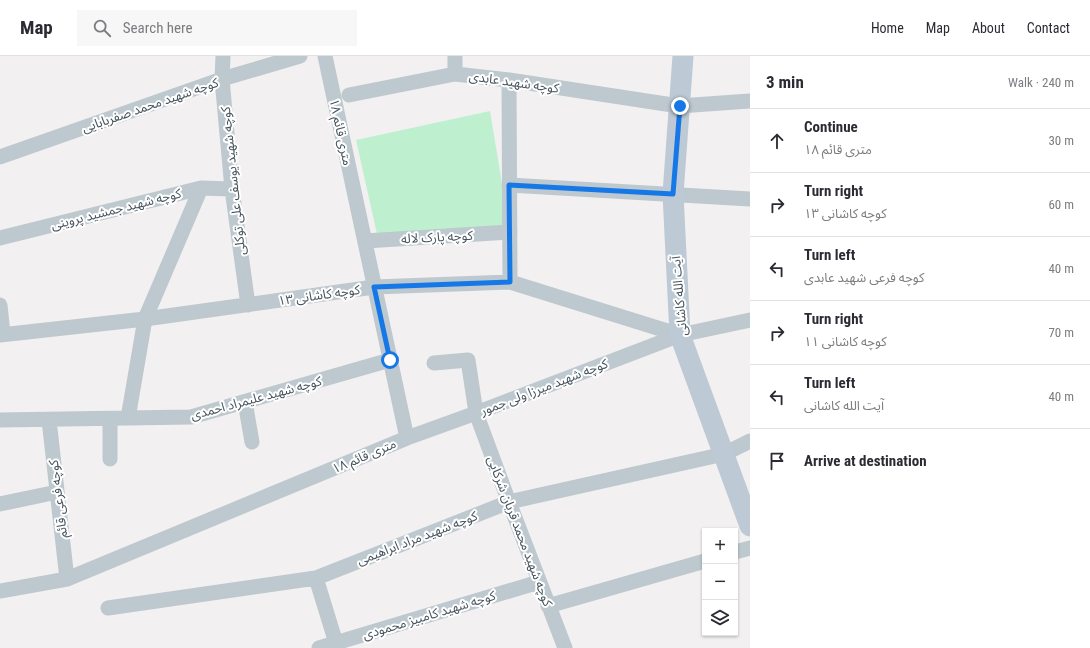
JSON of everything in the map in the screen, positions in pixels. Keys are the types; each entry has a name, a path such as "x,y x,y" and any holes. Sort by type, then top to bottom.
{"main road":[{"name":"آیت الله کاشانی","path":"683,56 673,194 680,335 750,526"}],"street":[{"name":"کوچه شهید یوسف علی توکلی","path":"223,56 222,80 232,189 248,305"},
{"name":"کوچه شهید محمد صفربابایی","path":"0,157 222,80 300,56"},
{"name":"۱۸ متری قائم","path":"0,591 67,579 407,438 325,56"},
{"path":"455,56 455,74"},
{"name":"کوچه شهید عابدی","path":"349,94 455,74 509,80 680,106 750,101"},
{"path":"509,80 510,282"},
{"path":"509,185 750,199"},
{"path":"128,418 145,319 201,188"},
{"name":"کوچه شهید جمشید پروینی","path":"0,238 201,188 232,189"},
{"name":"کوچه پارک لاله","path":"365,241 510,232"},
{"name":"کوچه کاشانی ۱۳","path":"1,335 145,319 374,287 510,282 680,335"},
{"path":"0,305 1,335"},
{"name":"کوچه شهید میرزا ولی جمور","path":"407,438 476,414 680,335 750,320"},
{"name":"کوچه شهید علیمراد احمدی","path":"0,420 191,417 390,360"},
{"name":"کوچه شهید محمد قربان شرکایی","path":"434,363 468,360 476,414 565,648"},
{"path":"245,402 252,442"},
{"path":"110,419 110,459"},
{"name":"کوچه فرعی قائم","path":"49,420 67,579"},
{"name":"کوچه شهید مراد ابراهیمی","path":"108,608 316,578 509,502 724,454 750,441"},
{"path":"0,504 57,492"},
{"path":"738,551 750,548"},
{"path":"548,606 702,561"},
{"path":"316,578 336,643"},
{"name":"کوچه شهید کامبیز محمودی","path":"319,648 539,582"}],"green space":[{"path":"490,111 510,232 379,243 356,140"}],"route":[{"path":"390,360 374,287 510,282 509,185 673,194 680,106"}]}
